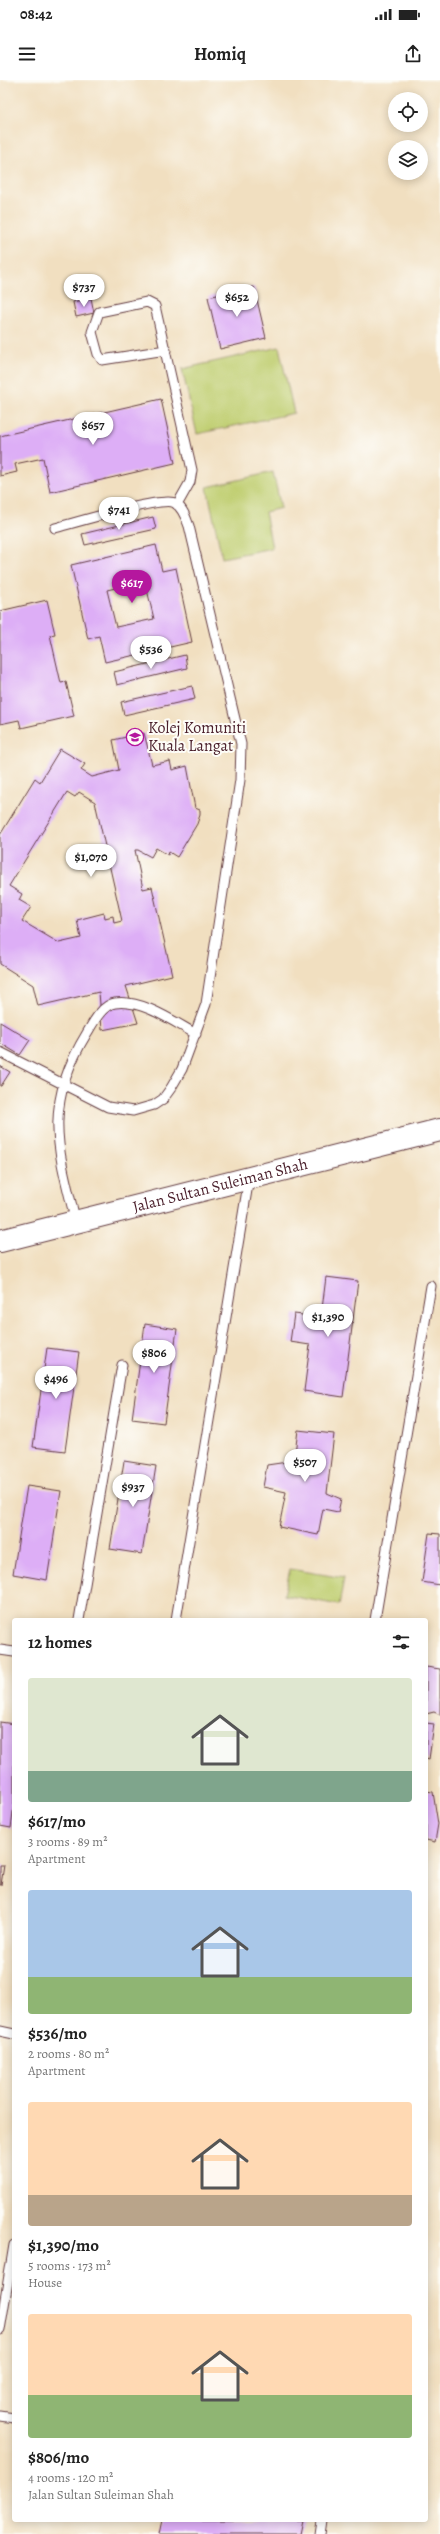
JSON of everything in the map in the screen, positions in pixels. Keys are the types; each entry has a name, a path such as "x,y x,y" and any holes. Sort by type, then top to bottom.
{"street":[{"name":"Jalan Sultan Suleiman Shah","path":"0,1241 440,1130"}],"lane":[{"path":"166,350 102,360 98,354 92,332 97,315 104,310 151,302 157,311 166,350 192,470 190,482 177,505"},
{"path":"0,1052 63,1086 108,1107 121,1111 142,1110 163,1099 182,1069 196,1034 210,987 240,780 242,753 189,526 184,514 177,505 165,501 55,528"},
{"path":"76,1222 57,1138 56,1118 63,1086 72,1062 91,1026 102,1011 113,1003 124,1003 141,1007 196,1034"},
{"path":"176,1618 249,1178"},
{"path":"375,1618 431,1286"},
{"path":"79,1618 122,1364"},
{"path":"0,1650 12,1652"},
{"path":"0,2031 12,2034"},
{"path":"0,2330 12,2257"},
{"path":"0,2416 12,2418"},
{"path":"319,2534 322,2522"}],"green space":[{"path":"279,347 294,413 197,434 182,369"},
{"path":"273,472 281,508 265,512 272,548 222,558 207,487"},
{"path":"290,1569 344,1578 339,1605 284,1595"}],"building":[{"path":"254,287 266,338 220,349 208,297"},
{"path":"91,298 94,313 76,317 73,302"},
{"path":"161,399 175,463 50,492 43,458 15,464 17,472 0,476 0,436"},
{"path":"153,517 156,529 85,545 82,534"},
{"path":"156,545 162,571 176,568 192,642 105,662 99,636 88,639 71,565","holes":["145,581 154,619 116,627 107,590"]},
{"path":"47,600 55,634 50,635 61,683 66,682 74,716 21,728 19,720 0,724 0,611"},
{"path":"185,655 187,668 117,685 114,672"},
{"path":"192,686 195,699 124,715 121,702"},
{"path":"144,733 152,765 170,761 172,770 187,766 195,808 200,810 200,815 197,824 177,857 169,852 168,855 156,848 151,857 138,850 135,850 143,889 152,887 172,975 126,986 138,1023 102,1030 99,992 38,1006 33,985 0,964 0,835 35,778 40,782 60,749 85,764 81,770 92,777 119,770 113,740","holes":["67,792 75,797 79,792 95,802 122,921 114,923 113,916 105,918 104,913 77,920 81,938 59,943 22,921 31,907 19,900 22,894 9,886"]},
{"path":"0,1022 30,1040 20,1055 0,1043"},
{"path":"0,1066 10,1072 1,1086 0,1086"},
{"path":"326,1277 358,1281 343,1397 304,1391 310,1345 290,1342 294,1314 321,1317"},
{"path":"145,1324 177,1329 164,1423 132,1419"},
{"path":"47,1348 79,1352 65,1451 33,1447"},
{"path":"298,1430 334,1434 327,1493 341,1499 338,1512 323,1509 318,1535 279,1527 286,1492 263,1487 267,1465 294,1461"},
{"path":"124,1461 156,1466 142,1554 110,1549"},
{"path":"27,1486 61,1491 47,1580 13,1574"},
{"path":"429,1533 440,1534 440,1585 422,1582"},
{"path":"428,1667 440,1669 440,1715 434,1712 428,1714"},
{"path":"0,1722 12,1724 12,1820 11,1828 0,1826"},
{"path":"428,1723 434,1724 428,1759"},
{"path":"428,1791 433,1792 438,1824 435,1842 428,1840"},
{"path":"0,1865 4,1865 1,1885 0,1885"},
{"path":"162,2522 303,2522 300,2534 159,2534"}],"place":[{"name":"Kolej Komuniti Kuala Langat","path":"135,737"}]}
